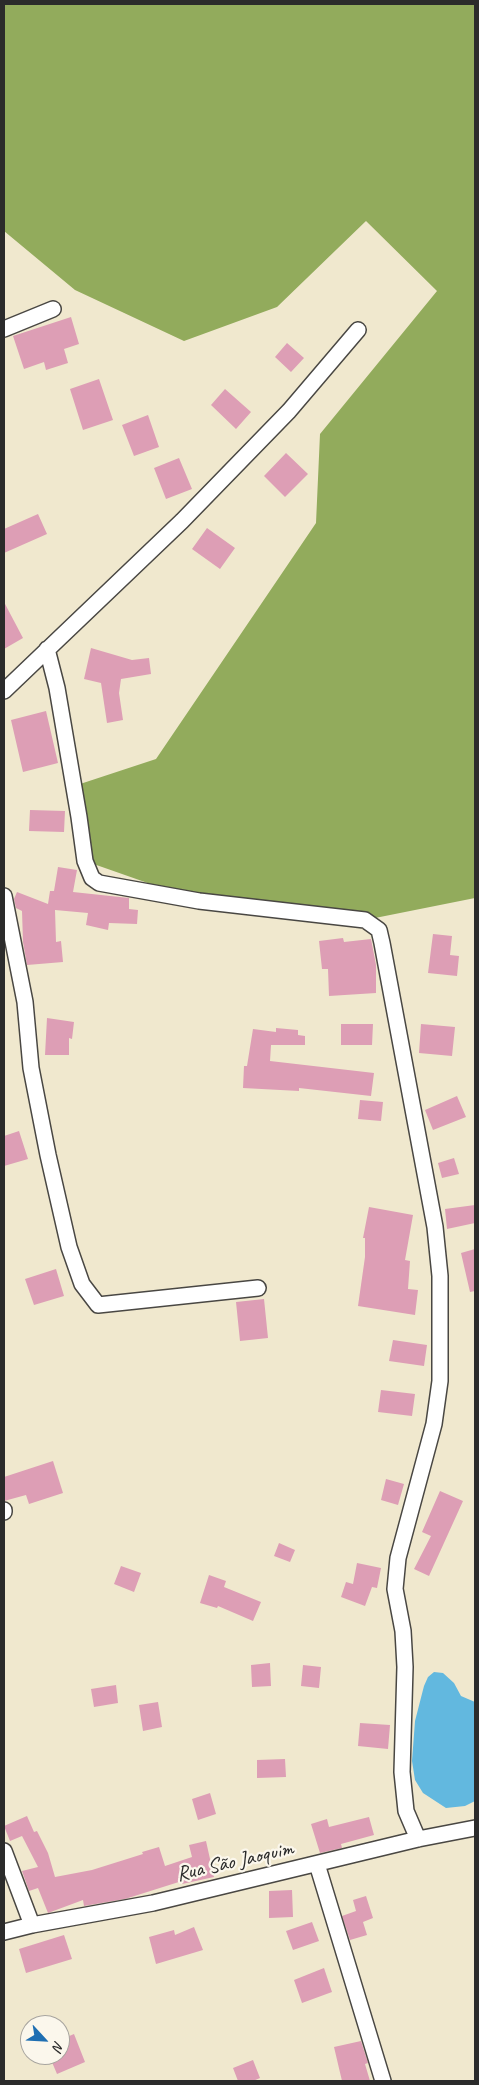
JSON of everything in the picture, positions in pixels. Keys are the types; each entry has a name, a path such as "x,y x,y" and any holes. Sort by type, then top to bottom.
{"street":[{"path":"4,329 53,309"},
{"path":"4,691 188,515 289,411 358,330"},
{"path":"46,649 58,688 85,861 92,878 99,883 199,901 366,920 374,925 380,936 435,1227 440,1276 440,1381 436,1415 398,1558 395,1589 403,1631 405,1666 402,1772 406,1811 418,1839"},
{"path":"4,896 25,1002 31,1068 48,1155 69,1247 82,1284 98,1306 258,1288"},
{"name":"Rua São Jaoquim","path":"4,1932 32,1924 153,1903 418,1839 475,1828"},
{"path":"4,1851 32,1924"},
{"path":"317,1864 383,2081"}],"green space":[{"path":"5,4 475,4 475,898 365,920 199,901 85,861 74,786 156,759 316,523 320,434 437,291 366,221 277,307 184,341 75,290 4,231"}],"water":[{"path":"434,1672 443,1673 454,1683 461,1696 475,1702 475,1801 465,1806 446,1808 423,1793 415,1780 412,1761 415,1721 424,1686 428,1677"}],"building":[{"path":"71,317 79,344 64,349 68,363 46,370 44,362 24,369 13,336"},
{"path":"287,343 304,358 291,372 275,357"},
{"path":"99,379 113,420 83,430 70,389"},
{"path":"225,389 251,412 236,429 211,405"},
{"path":"148,415 159,447 134,456 122,425"},
{"path":"286,453 308,474 285,497 264,476"},
{"path":"179,458 192,489 166,499 154,468"},
{"path":"38,514 47,534 4,553 4,529"},
{"path":"207,528 235,548 220,569 192,549"},
{"path":"4,602 23,638 4,649"},
{"path":"91,648 132,660 149,658 151,674 121,679 119,693 123,720 107,723 101,683 84,679"},
{"path":"46,711 58,763 23,772 11,720"},
{"path":"30,810 65,811 64,832 29,831"},
{"path":"58,867 77,870 73,892 129,898 129,909 138,910 137,924 109,923 108,930 86,925 88,913 55,910 56,942 61,941 63,962 27,965 23,942 22,911 16,908 14,899 17,892 48,904 50,891 54,891"},
{"path":"433,934 452,936 450,955 459,956 457,976 428,973"},
{"path":"343,938 344,942 371,939 376,965 376,993 329,996 328,969 322,969 319,941"},
{"path":"47,1018 74,1022 72,1039 69,1038 69,1055 45,1055"},
{"path":"341,1024 373,1024 372,1045 341,1045"},
{"path":"421,1024 455,1027 452,1056 419,1053"},
{"path":"276,1028 298,1030 298,1035 305,1036 305,1045 271,1045 270,1061 374,1073 371,1096 299,1088 299,1091 243,1088 244,1066 247,1066 253,1029 276,1032"},
{"path":"457,1096 466,1117 433,1130 425,1110"},
{"path":"360,1100 383,1102 381,1121 358,1119"},
{"path":"19,1131 28,1159 4,1166 4,1136"},
{"path":"454,1158 459,1174 442,1178 438,1163"},
{"path":"475,1205 475,1223 447,1229 445,1209"},
{"path":"369,1207 413,1215 405,1260 410,1261 408,1289 418,1290 415,1315 358,1306 365,1257 365,1238 363,1238"},
{"path":"475,1249 475,1291 470,1292 461,1253"},
{"path":"56,1269 64,1296 34,1305 25,1279"},
{"path":"264,1299 268,1338 240,1341 236,1302"},
{"path":"393,1340 427,1345 424,1366 389,1361"},
{"path":"381,1390 415,1394 412,1416 378,1412"},
{"path":"53,1461 63,1493 29,1504 26,1495 4,1501 4,1477"},
{"path":"386,1479 404,1484 398,1505 381,1500"},
{"path":"440,1491 463,1501 429,1576 414,1569 431,1536 422,1532"},
{"path":"279,1543 295,1550 290,1562 274,1556"},
{"path":"357,1563 381,1568 377,1588 372,1587 365,1606 341,1597 346,1582 353,1584"},
{"path":"121,1566 141,1573 134,1592 114,1584"},
{"path":"209,1575 226,1581 224,1587 261,1602 253,1621 218,1606 217,1608 200,1603"},
{"path":"270,1663 271,1686 252,1687 251,1665"},
{"path":"303,1665 321,1667 319,1688 301,1686"},
{"path":"116,1685 118,1703 94,1707 91,1689"},
{"path":"158,1702 162,1727 143,1731 139,1705"},
{"path":"360,1723 390,1725 388,1749 358,1746"},
{"path":"285,1759 286,1777 257,1778 257,1760"},
{"path":"210,1793 216,1814 198,1820 192,1799"},
{"path":"27,1816 34,1832 37,1831 48,1853 55,1877 92,1870 159,1847 165,1866 192,1857 189,1845 206,1841 214,1877 182,1884 182,1881 125,1899 84,1906 83,1900 48,1913 38,1888 29,1891 22,1871 38,1867 22,1836 10,1841 4,1826"},
{"path":"369,1817 374,1835 341,1844 342,1848 320,1853 311,1824 327,1819 329,1827"},
{"path":"292,1890 293,1917 269,1918 269,1891"},
{"path":"366,1896 373,1918 363,1922 367,1935 350,1940 342,1916 356,1911 353,1900"},
{"path":"312,1922 319,1941 293,1950 286,1931"},
{"path":"194,1927 203,1950 156,1964 149,1937 174,1930 175,1935"},
{"path":"64,1935 72,1959 26,1973 19,1949"},
{"path":"324,1968 332,1992 302,2003 294,1980"},
{"path":"74,2034 85,2062 57,2074 53,2065 70,2065 70,2036"},
{"path":"361,2041 368,2063 365,2064 370,2081 342,2081 334,2047"},
{"path":"253,2060 260,2078 253,2081 238,2081 233,2068"}]}
